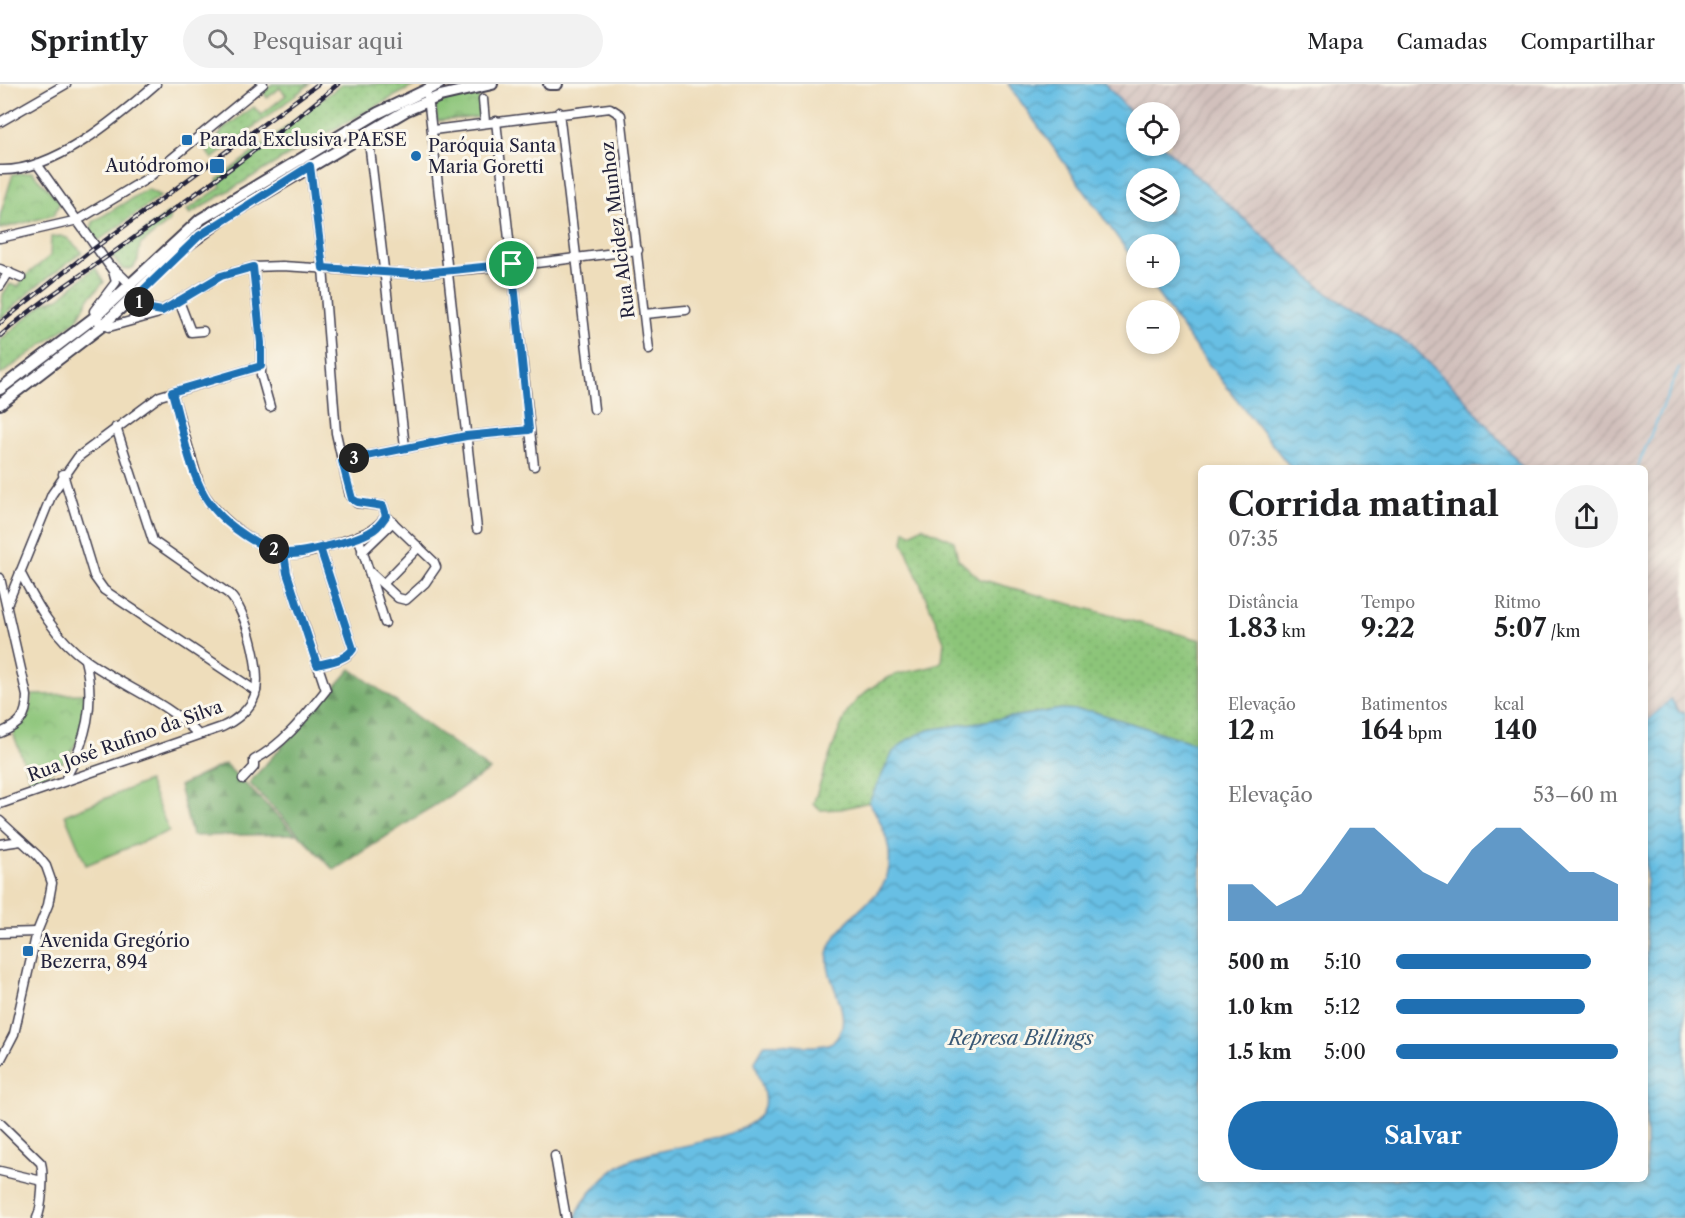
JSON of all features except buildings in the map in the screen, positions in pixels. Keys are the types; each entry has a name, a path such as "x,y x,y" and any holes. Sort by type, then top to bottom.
{"main road":[{"path":"0,389 95,317 136,296 175,240 201,219 378,114 426,88 439,84"},
{"path":"0,404 103,325 136,296 182,249 204,231 407,110 467,88 492,84"},
{"path":"549,84 557,84"},
{"path":"369,133 369,126 378,114"}],"street":[{"path":"0,122 66,84"},
{"path":"0,170 37,164 106,125 156,84"},
{"path":"0,238 78,220 148,178 263,84"},
{"path":"426,88 433,130 477,529"},
{"path":"483,99 485,122"},
{"name":"Rua Alcidez Munhoz","path":"559,112 615,109 621,115 648,350"},
{"path":"433,130 559,112 594,409"},
{"path":"496,121 534,466"},
{"path":"369,133 405,447"},
{"path":"37,164 109,265 149,310 162,311"},
{"path":"310,166 323,268 336,433 352,499 357,502 383,506 390,519 436,567 424,583 406,600 398,598 369,571"},
{"path":"109,265 116,282 96,307 95,317 103,325 127,324 162,311 221,276 253,267 323,268 384,273 449,272 638,250"},
{"path":"253,267 261,343 262,381 270,407"},
{"path":"0,286 4,271 21,278"},
{"path":"127,324 139,313 136,296"},
{"path":"179,301 191,332 203,331"},
{"path":"644,314 686,310"},
{"path":"7,605 52,494 63,474 84,451 147,403 172,392 261,366"},
{"path":"172,392 200,487 216,511 249,537 284,553 300,554 373,531 390,519"},
{"path":"116,427 153,541 229,594 239,606 254,656 256,691"},
{"path":"342,461 466,436 529,430"},
{"path":"63,474 94,576 104,590 256,691"},
{"path":"362,552 390,519"},
{"path":"358,536 385,623"},
{"path":"383,584 419,547"},
{"path":"317,665 350,654 353,649 320,548"},
{"path":"243,779 254,767 254,760 267,753 301,720 326,690 287,573 284,553"},
{"path":"20,572 40,610 85,660 181,720 198,734"},
{"path":"0,578 27,696 27,709 19,723 0,733"},
{"path":"65,780 83,743 89,718 90,681 85,660"},
{"name":"Rua José Rufino da Silva","path":"0,804 222,727 238,718 252,701 256,691"},
{"path":"0,821 46,867 52,883 48,905 37,932 14,1034 0,1061"},
{"path":"0,844 21,841"},
{"path":"0,933 37,932"},
{"path":"0,1123 37,1157 43,1170 38,1218"},
{"path":"555,1156 566,1218"},
{"path":"0,1171 42,1181"}],"shaded area":[{"path":"1105,84 1685,84 1685,712 1679,712 1671,699 1648,720 1648,465 1520,465 1463,397 1411,345 1328,294 1174,156 1180,156 1180,102 1126,102 1126,107"}],"green space":[{"path":"272,84 310,84 212,159 207,152 224,128 254,107 261,115 286,95 280,88 267,98 263,92"},
{"path":"342,84 417,84 309,143 190,214 187,210 221,187 217,180"},
{"path":"478,91 481,117 437,121 435,102"},
{"path":"32,172 60,202 54,215 0,229 0,216 13,174"},
{"path":"147,189 161,196 98,241 90,231 93,222"},
{"path":"170,212 169,222 140,245 138,260 133,268 123,270 112,256"},
{"path":"51,237 67,238 82,252 34,288 0,320 3,294 10,284 18,287 24,277 50,256"},
{"path":"95,267 104,282 89,298 77,320 0,375 0,340 44,303 59,298"},
{"path":"922,527 954,541 958,559 980,579 1198,639 1198,744 1091,711 1062,709 928,730 893,752 869,802 841,809 820,810 813,804 836,739 850,708 863,694 884,680 897,674 932,667 942,661 944,641 903,542 905,530 911,534"},
{"path":"351,669 490,770 334,870 249,783"},
{"path":"87,694 83,724 74,748 57,767 31,782 12,730 22,724 28,716 32,695"},
{"path":"225,764 296,834 192,836 179,786"},
{"path":"148,781 169,831 86,865 65,815"}],"water":[{"path":"1008,84 1105,84 1126,107 1126,156 1174,156 1328,294 1411,345 1463,397 1520,465 1289,465 1180,326 1180,300 1162,300 1153,288 1180,288 1180,234 1126,234 1126,250"},
{"name":"Represa Billings","path":"1671,699 1679,712 1685,712 1685,1218 575,1218 597,1185 620,1165 642,1156 725,1135 743,1128 757,1118 765,1101 755,1061 765,1044 813,1046 830,1043 836,1039 843,1019 830,976 828,955 842,927 875,895 887,876 889,857 886,837 869,802 893,752 907,740 928,730 1062,709 1091,711 1198,744 1198,1182 1648,1182 1648,720"}],"waterway":[{"path":"1638,465 1679,368"}],"railway":[{"path":"0,323 88,253 318,84"},
{"path":"0,336 42,302 228,170 338,84"}],"place":[{"name":"Parada Exclusiva PAESE","path":"187,140"},
{"name":"Paróquia Santa Maria Goretti","path":"416,156"},
{"name":"Autódromo","path":"217,166"},
{"name":"Avenida Gregório Bezerra, 894","path":"28,951"}],"route":[{"path":"512,264 413,274 323,268 310,166 227,216 199,236 182,249 136,297 145,308 162,311 221,276 253,267 260,330 261,366 172,392 200,487 216,511 249,537 284,553 300,554 320,548 353,649 350,654 340,659 317,665 287,573 284,553 295,554 300,554 358,536 369,534 386,516 383,506 355,502 352,499 342,461 466,436 529,430 512,264"}]}
